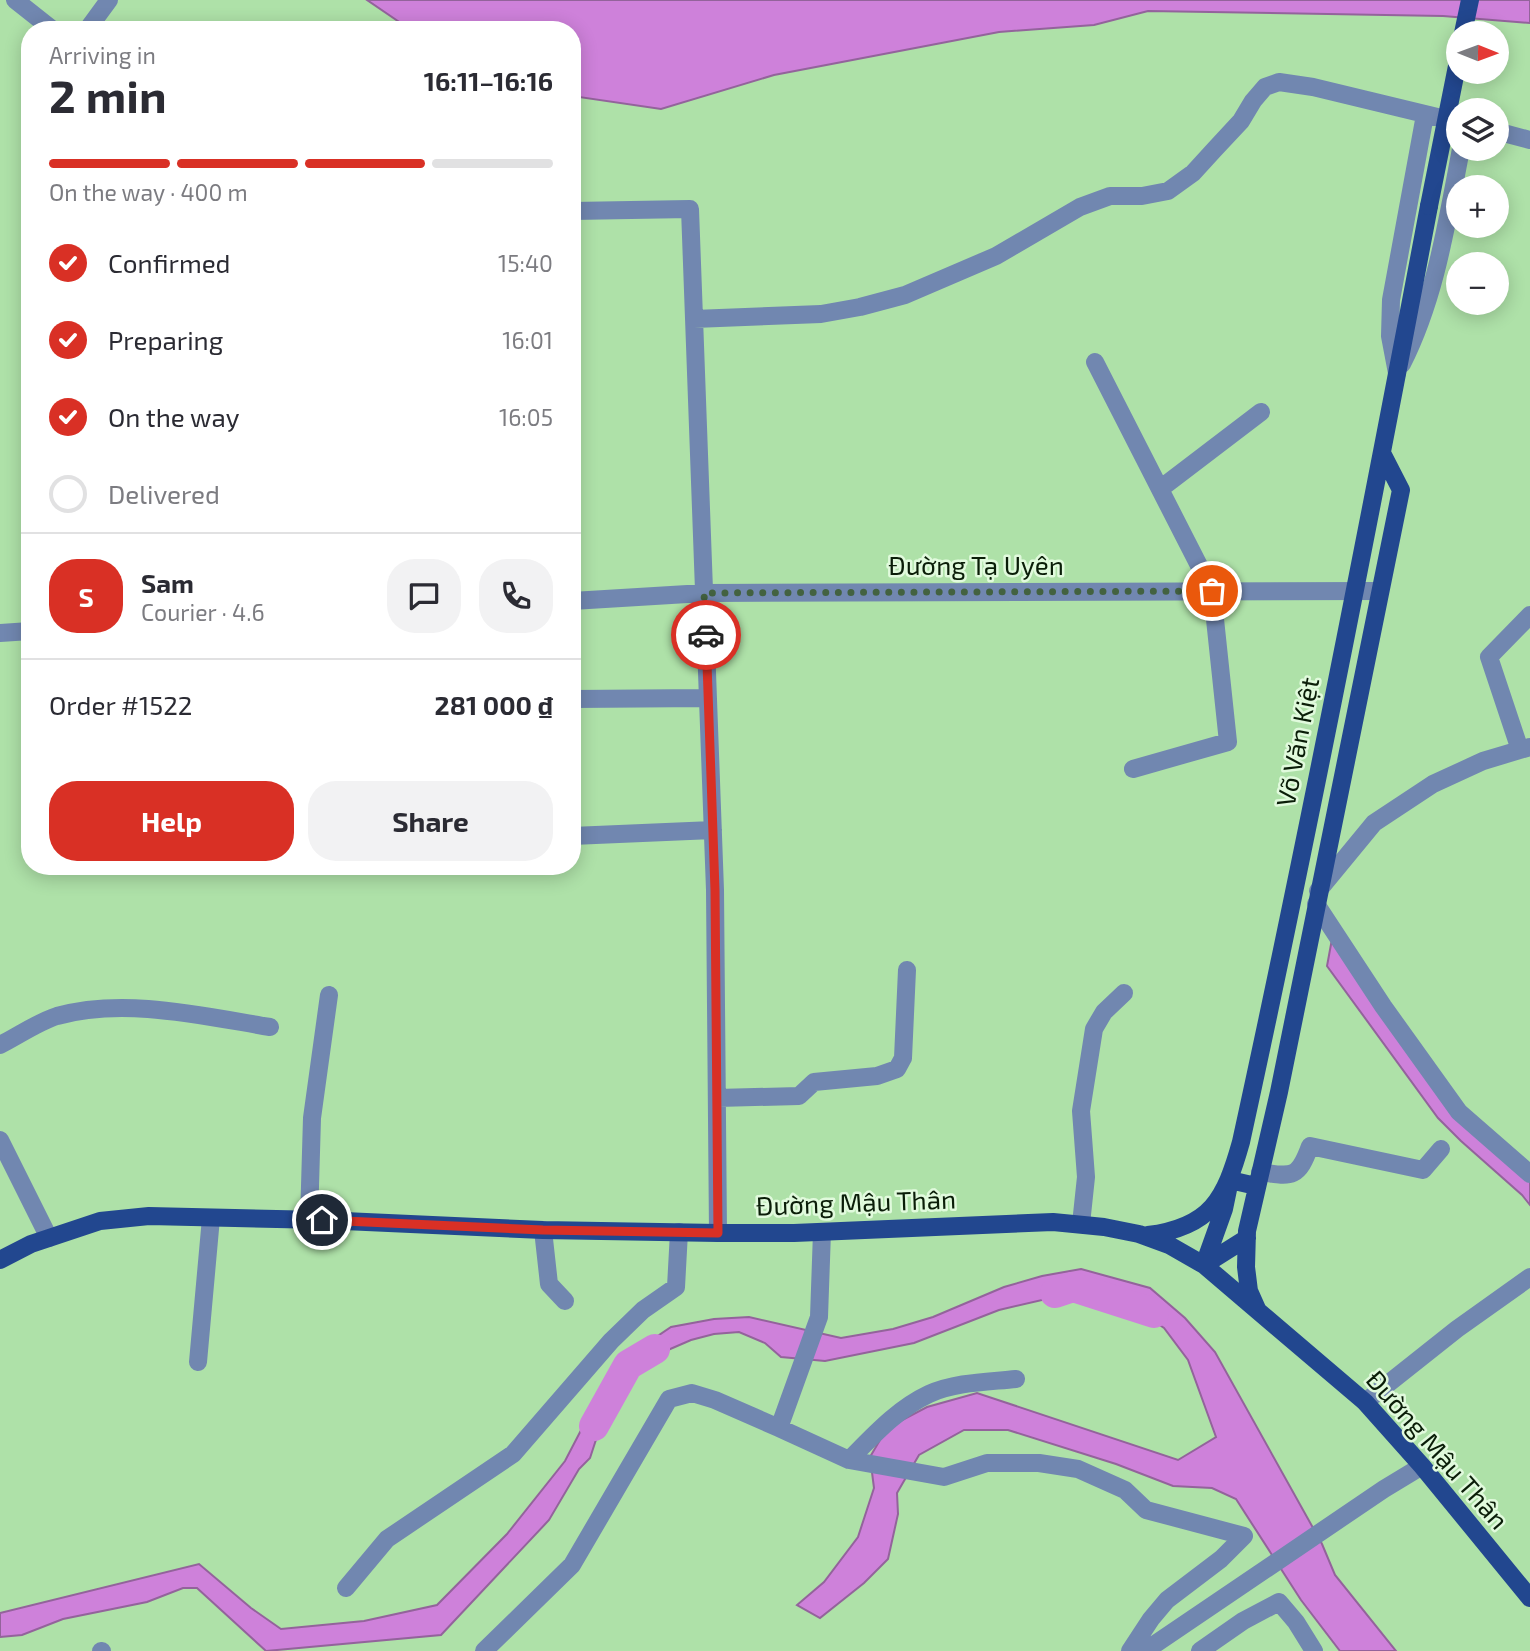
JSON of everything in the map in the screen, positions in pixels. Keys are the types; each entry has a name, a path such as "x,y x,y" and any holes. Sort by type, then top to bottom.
{"main road":[{"path":"1466,21 1470,0"},
{"name":"Võ Văn Kiệt","path":"1144,1236 1177,1230 1198,1221 1230,1180 1241,1142 1287,928 1453,84"},
{"name":"Võ Văn Kiệt","path":"1258,1312 1249,1291 1247,1238 1401,490 1382,453"},
{"path":"1204,1265 1224,1209 1230,1180 1258,1179"},
{"name":"Đường Mậu Thân","path":"0,1260 31,1244 100,1222 149,1216 543,1230 718,1233 822,1232 1053,1222 1104,1227 1169,1245 1204,1265 1365,1402 1422,1466 1530,1598"},
{"path":"1204,1265 1247,1238"}],"street":[{"path":"15,0 42,21"},
{"path":"94,21 109,0"},
{"path":"694,319 821,314 905,295 996,256 1080,206 1110,196 1142,196 1168,191 1200,166 1241,121 1265,87 1279,82 1312,87 1446,119"},
{"path":"1397,373 1390,337 1391,300 1425,115"},
{"path":"1509,134 1530,140"},
{"path":"1397,373 1417,335 1442,245 1459,161"},
{"path":"581,211 690,209 713,830 718,1233"},
{"path":"1094,362 1212,591 1228,743 1133,769"},
{"path":"1160,489 1261,412"},
{"name":"Đường Tạ Uyên","path":"581,600 704,593 1380,591"},
{"path":"1530,615 1489,657 1525,748 1483,761 1433,784 1374,823 1317,898 1383,1006 1459,1112 1530,1174"},
{"path":"0,633 21,632"},
{"path":"581,699 708,698"},
{"path":"581,836 713,830"},
{"path":"717,1098 799,1096 814,1082 877,1076 897,1069 903,1058 907,970"},
{"path":"1081,1224 1086,1177 1082,1111 1094,1029 1104,1012 1124,993"},
{"path":"309,1220 312,1118 329,995"},
{"path":"0,1045 54,1017 89,1008 170,1011 270,1027"},
{"path":"0,1140 49,1238"},
{"path":"1258,1179 1297,1173 1310,1146 1423,1170 1441,1149"},
{"path":"198,1362 211,1218"},
{"path":"543,1230 549,1283 565,1301"},
{"path":"346,1588 387,1539 513,1454 611,1341 643,1310 676,1287 679,1232"},
{"path":"779,1428 819,1317 822,1232"},
{"path":"1365,1402 1457,1329 1526,1280"},
{"path":"849,1460 893,1417 930,1394 964,1384 1016,1379"},
{"path":"484,1651 572,1565 669,1399 692,1393 715,1400 849,1460 944,1477 987,1463 1039,1463 1079,1469 1125,1490 1146,1510 1244,1536 1221,1559 1167,1600 1130,1651"},
{"path":"1145,1651 1422,1466"},
{"path":"1200,1651 1242,1621 1279,1602 1296,1622 1314,1651"}],"shaded area":[{"path":"367,0 1530,0 1530,23 1443,16 1148,11 1094,25 999,32 774,75 661,109 581,97 581,21 398,21"},
{"path":"1332,939 1390,1028 1530,1180 1530,1205 1438,1118 1327,966"},
{"path":"1081,1269 1150,1288 1185,1318 1215,1352 1322,1544 1335,1575 1396,1651 1340,1651 1301,1600 1236,1499 1212,1488 1173,1486 1116,1464 1008,1430 964,1430 919,1455 897,1493 898,1514 888,1559 864,1583 820,1618 797,1605 824,1582 858,1537 874,1488 870,1457 887,1428 927,1407 977,1393 1178,1460 1216,1437 1188,1360 1164,1328 1102,1293 1068,1294 999,1310 914,1343 825,1361 781,1357 765,1343 739,1332 714,1334 691,1340 638,1363 623,1373 612,1391 590,1458 579,1469 549,1520 441,1635 266,1651 197,1588 183,1588 147,1602 63,1619 22,1635 0,1637 0,1613 199,1564 251,1608 281,1629 364,1621 437,1605 507,1534 565,1461 615,1365 671,1327 714,1319 749,1317 841,1338 893,1329 933,1317 1004,1287"}],"waterway":[{"path":"1055,1293 1073,1287 1154,1313"},
{"path":"594,1426 628,1365 655,1349"}],"way so far":[{"path":"706,635 704,593 1212,591"}],"route":[{"path":"322,1220 543,1230 718,1233 715,890 706,635"}]}
